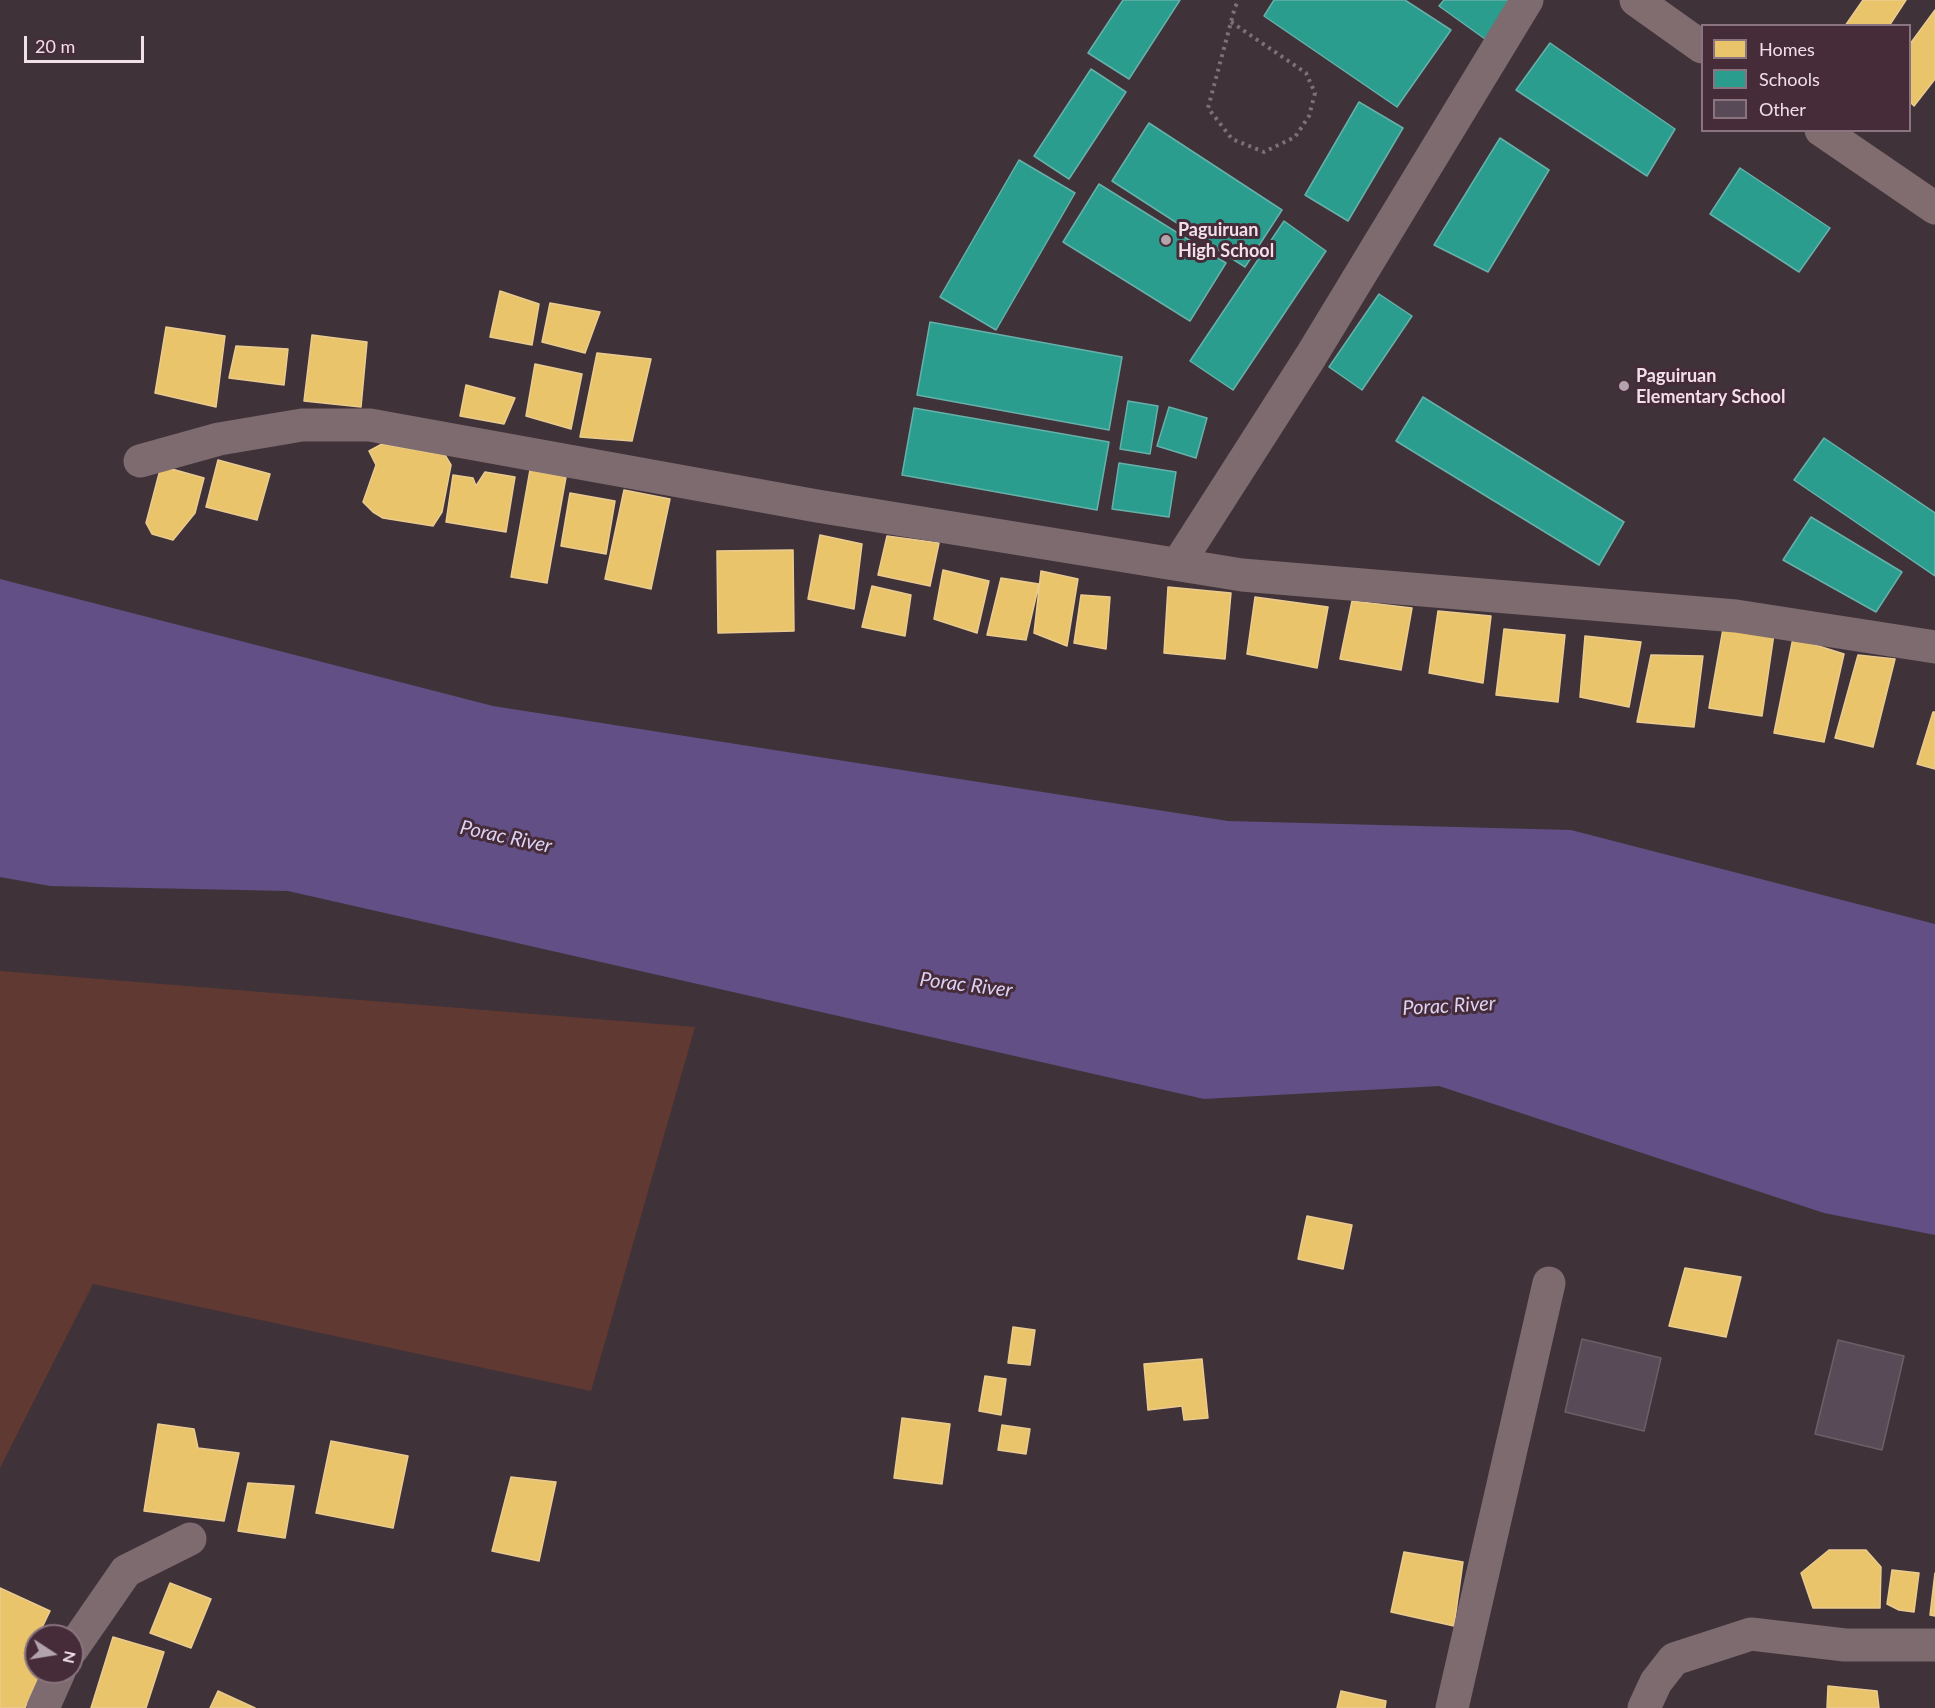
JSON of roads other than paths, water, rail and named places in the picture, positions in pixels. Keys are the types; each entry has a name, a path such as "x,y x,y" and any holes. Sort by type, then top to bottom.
{"street":[{"path":"1178,564 1311,356 1527,0"},
{"path":"1636,0 1701,46"},
{"path":"1824,132 1935,208"},
{"path":"140,461 219,439 302,425 370,425 817,506 1242,575 1736,616 1935,647"},
{"path":"1452,1708 1549,1283"},
{"path":"84,1632 126,1571 190,1539"},
{"path":"1644,1708 1656,1682 1674,1659 1751,1634 1845,1645 1935,1645"},
{"path":"43,1708 54,1684"}],"water":[{"name":"Porac River","path":"0,579 493,706 1228,821 1571,830 1935,924 1935,1235 1824,1213 1439,1086 1204,1099 288,891 50,886 0,877"}],"place":[{"name":"Paguiruan High School","path":"1166,240"},
{"name":"Paguiruan Elementary School","path":"1624,386"}]}
